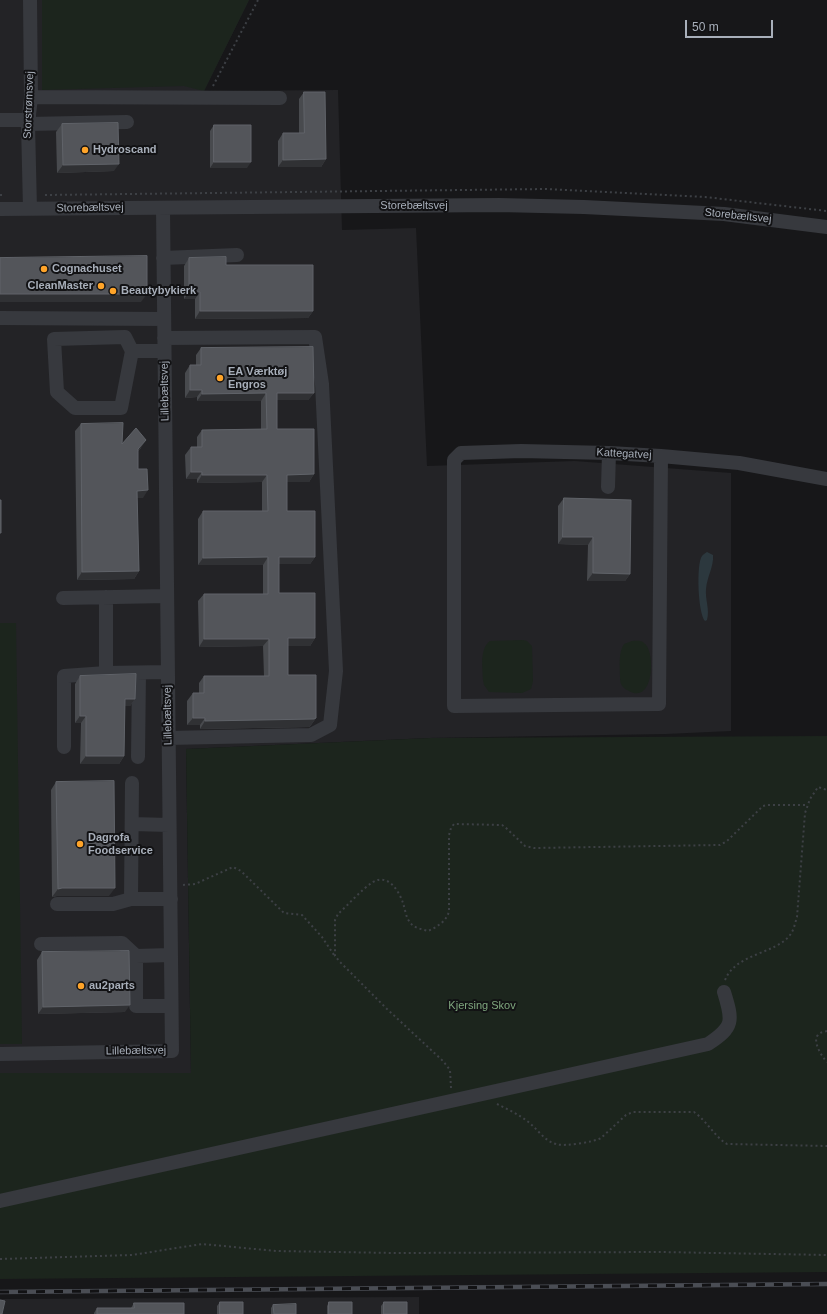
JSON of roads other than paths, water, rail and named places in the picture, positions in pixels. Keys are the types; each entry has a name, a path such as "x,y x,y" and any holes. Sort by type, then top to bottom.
{"street":[{"name":"Storstrømsvej","path":"30,0 31,97 28,122 30,209"},
{"path":"31,97 280,98"},
{"path":"0,120 28,122 127,122"},
{"name":"Storebæltsvej","path":"0,209 491,205 584,207 724,214 827,226"},
{"name":"Lillebæltsvej","path":"0,1054 172,1051 163,208"},
{"path":"163,258 237,255"},
{"path":"0,318 164,319"},
{"path":"125,337 132,351 121,408 75,408 57,392 54,339 125,337"},
{"path":"132,351 164,344 314,337 322,384 336,671 330,725 311,735 168,738"},
{"name":"Kattegatvej","path":"661,456 659,704 454,706 454,460 460,453 521,451 661,456 739,463 827,479"},
{"path":"608,487 609,453"},
{"path":"63,598 167,596"},
{"path":"106,597 106,673"},
{"path":"138,757 139,672"},
{"path":"64,747 64,676 106,673 168,672"},
{"path":"132,783 132,899"},
{"path":"132,824 169,825"},
{"path":"57,904 113,904 132,899 170,893"},
{"path":"41,944 122,943 136,956 171,955"},
{"path":"136,956 136,1006 171,1006"},
{"path":"0,1201 708,1044 728,1028 730,1021 728,1005 724,992"}],"railway":[{"path":"0,1292 827,1284"}],"place":[{"name":"Hydroscand","path":"85,150"},
{"name":"Cognachuset","path":"44,269"},
{"name":"CleanMaster","path":"101,286"},
{"name":"Beautybykierk","path":"113,291"},
{"name":"EA Værktøj Engros","path":"220,378"},
{"name":"Dagrofa Foodservice","path":"80,844"},
{"name":"au2parts","path":"81,986"}],"park label":[{"name":"Kjersing Skov","path":"482,1006"}]}
